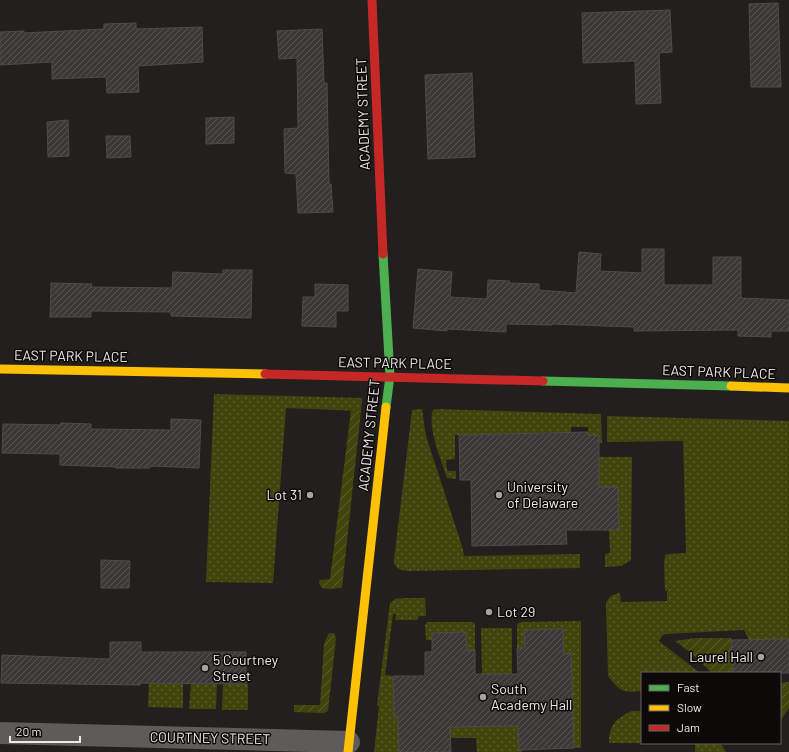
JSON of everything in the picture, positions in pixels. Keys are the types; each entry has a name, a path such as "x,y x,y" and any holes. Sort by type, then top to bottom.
{"street":[{"name":"ACADEMY STREET","path":"348,747 390,376 372,0"},
{"name":"EAST PARK PLACE","path":"0,369 390,376 789,388"},
{"name":"COURTNEY STREET","path":"0,733 348,747"}],"green space":[{"path":"214,394 362,398 361,411 286,408 273,583 206,582"},
{"path":"422,409 426,436 464,556 580,554 580,568 407,571 396,567 394,560 412,410"},
{"path":"435,409 601,414 602,443 599,443 588,435 588,427 571,427 571,435 566,436 566,432 455,435 455,459 446,460 447,471 456,471 456,479 447,478 432,429 432,412"},
{"path":"351,410 361,411 342,588 328,589 322,588 319,583 320,580 330,579"},
{"path":"607,416 789,421 789,639 749,640 744,630 665,634 659,641 699,672 641,672 641,691 630,692 622,690 612,681 608,676 606,604 608,599 613,595 620,593 621,602 667,601 667,591 665,591 665,555 686,553 683,441 607,442"},
{"path":"599,457 632,457 631,560 621,566 605,567 605,554 610,553 609,530 619,529 618,487 586,488"},
{"path":"425,598 426,616 419,616 417,620 395,620 396,614 393,614 385,675 393,676 394,717 398,717 399,752 374,752 379,706 377,705 390,603 395,599"},
{"path":"581,621 581,748 574,748 571,654 564,654 563,629 525,630 525,648 517,648 517,624 521,622"},
{"path":"427,622 472,622 475,624 475,650 467,651 466,632 432,633 432,640 426,640 425,625"},
{"path":"481,628 512,628 512,674 482,674"},
{"path":"329,633 334,633 336,638 328,711 324,713 294,712 294,705 320,705 324,644"},
{"path":"695,638 731,638 733,672 711,672 691,653 675,641"},
{"path":"150,652 164,652 164,683 183,684 183,708 148,707"},
{"path":"789,682 789,708 781,720 781,683"},
{"path":"191,683 217,684 216,709 189,709"},
{"path":"223,684 248,684 248,710 222,710"},
{"path":"632,711 641,711 641,743 609,743 610,731 614,723 622,716"},
{"path":"518,726 519,749 522,750 522,752 477,752 476,738 450,738 450,727"},
{"path":"695,744 721,744 726,752 695,752"}],"building":[{"path":"778,3 781,87 751,87 749,4"},
{"path":"670,10 672,52 659,53 661,103 636,104 635,61 583,63 582,13"},
{"path":"136,23 136,29 202,27 203,62 138,66 139,92 107,93 106,77 52,79 52,62 0,65 0,32 24,31 24,33 104,29 104,24"},
{"path":"322,29 324,83 327,83 329,184 331,184 333,212 298,213 296,174 285,173 284,129 298,128 297,58 279,59 277,31"},
{"path":"472,73 475,157 428,159 425,75"},
{"path":"234,117 234,143 206,144 206,118"},
{"path":"68,120 69,156 48,157 47,122"},
{"path":"106,136 130,136 131,157 107,158"},
{"path":"642,249 664,249 664,285 713,285 713,257 741,257 741,298 789,300 789,331 771,331 771,337 738,336 738,330 634,331 634,327 552,324 506,324 506,332 447,329 447,331 413,328 418,269 452,272 450,297 487,299 488,280 510,281 509,283 539,284 539,290 576,293 579,252 601,254 600,271 642,273"},
{"path":"223,270 252,270 251,318 171,316 171,312 91,311 91,317 50,317 51,283 92,284 91,287 172,288 173,272 223,274"},
{"path":"315,284 348,285 348,311 336,311 336,327 302,326 303,297 315,297"},
{"path":"171,419 201,420 199,468 150,466 150,468 116,468 60,465 60,454 2,453 3,424 91,424 91,429 171,430"},
{"path":"588,432 588,435 599,435 599,487 618,487 619,530 566,530 567,544 472,546 471,480 460,480 459,435"},
{"path":"101,560 130,561 129,588 101,588"},
{"name":"South Academy Hall","path":"563,629 564,654 571,653 574,748 519,750 518,726 450,727 451,752 399,752 398,717 394,717 393,676 425,676 425,652 432,652 432,633 466,632 467,651 475,650 475,674 518,674 517,648 525,648 524,630"},
{"name":"Laurel Hall","path":"789,639 789,673 733,672 731,640"},
{"path":"110,642 141,642 141,652 246,652 246,684 140,683 140,685 1,683 2,655 110,659"}],"traffic: fast":[{"path":"383,254 390,376 386,407"},
{"path":"543,381 731,386"}],"traffic: slow":[{"path":"0,369 265,374"},
{"path":"731,386 789,388"},
{"path":"348,752 386,407"}],"traffic: jam":[{"path":"372,0 383,254"},
{"path":"265,374 543,381"}],"place":[{"name":"Lot 31","path":"310,495"},
{"name":"University of Delaware","path":"499,495"},
{"name":"Lot 29","path":"489,612"},
{"name":"Laurel Hall","path":"761,657"},
{"name":"5 Courtney Street","path":"205,668"},
{"name":"South Academy Hall","path":"483,697"}]}
